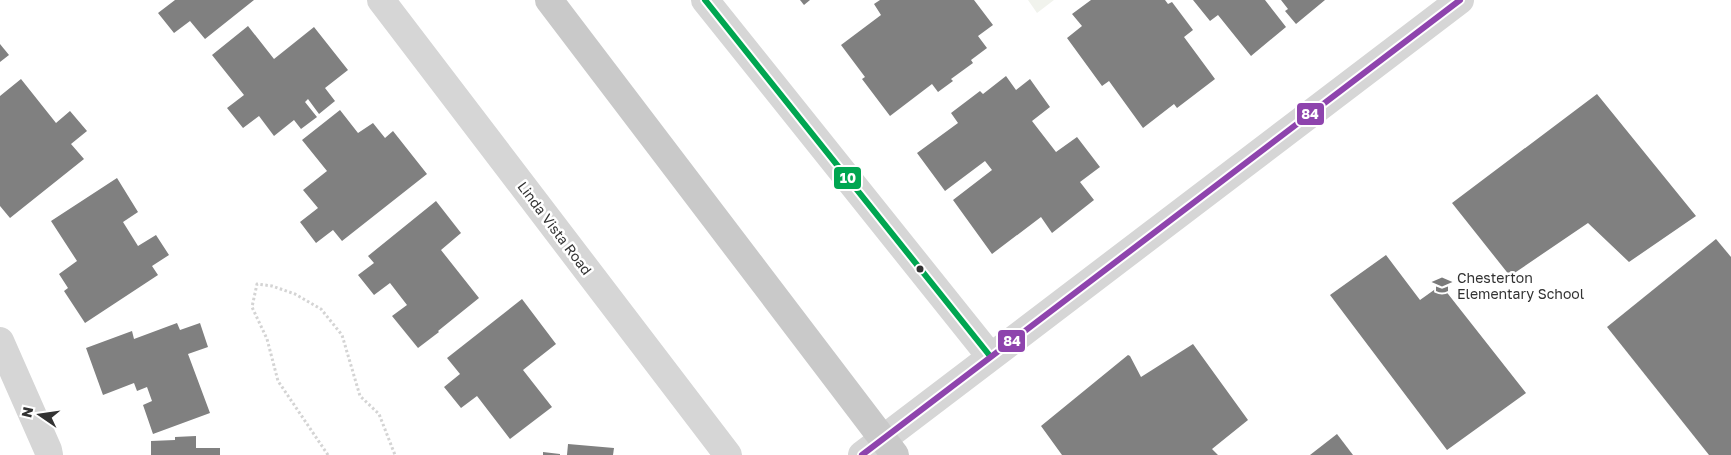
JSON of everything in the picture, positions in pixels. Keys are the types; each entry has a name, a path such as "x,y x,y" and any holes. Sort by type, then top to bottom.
{"main road":[{"path":"549,0 880,450"}],"street":[{"name":"Linda Vista Road","path":"381,0 728,455"},
{"path":"704,0 990,356"},
{"path":"880,450 990,356 1460,0"},
{"path":"0,341 49,455"}],"path":[{"path":"328,455 278,381 266,339 252,307 257,284 272,286 295,294 321,308 342,335 360,396 379,414 395,455"}],"shaded area":[{"path":"1028,0 1054,0 1037,13"}],"building":[{"path":"175,0 254,0 205,39 190,21 174,33 158,13"},
{"path":"800,0 810,0 804,5"},
{"path":"880,0 974,0 993,25 978,36 987,48 971,60 973,63 951,79 953,81 938,92 932,84 890,116 862,79 865,77 841,45 881,15 874,4"},
{"path":"1091,0 1165,0 1168,4 1172,2 1193,30 1184,37 1215,79 1177,108 1174,104 1143,128 1109,81 1102,86 1067,38 1082,26 1072,14"},
{"path":"1193,0 1265,0 1286,27 1251,56 1218,15 1210,21"},
{"path":"1281,0 1325,0 1296,24 1285,11 1288,9"},
{"path":"248,26 274,59 314,27 348,70 325,88 335,101 319,114 308,99 305,102 317,117 301,129 294,120 274,136 259,116 243,128 227,108 244,95 212,55"},
{"path":"0,44 9,55 0,62"},
{"path":"1006,76 1016,90 1030,79 1050,107 1032,121 1056,152 1077,137 1100,167 1080,182 1094,200 1052,233 1041,217 992,254 953,200 992,170 985,161 945,191 917,153 958,123 951,113 980,91 983,94"},
{"path":"21,79 56,123 70,111 87,131 71,144 84,159 10,218 0,206 0,96"},
{"path":"1597,94 1696,216 1629,262 1588,223 1510,276 1452,203"},
{"path":"340,110 358,133 373,123 385,138 393,131 427,174 342,241 333,230 316,243 300,222 318,208 303,190 327,171 302,140"},
{"path":"117,178 138,212 123,222 138,246 156,235 169,255 152,266 158,275 85,323 64,291 68,288 59,274 77,261 51,221"},
{"path":"436,201 461,233 441,250 479,298 418,348 392,316 407,305 390,283 374,295 358,275 374,263 368,256"},
{"path":"1716,239 1731,257 1731,455 1709,455 1607,327"},
{"path":"1386,255 1420,300 1441,285 1526,393 1447,450 1330,295"},
{"path":"522,299 556,344 523,370 552,407 510,439 477,396 461,408 444,387 460,374 447,358"},
{"path":"177,323 180,330 200,323 208,347 188,354 210,413 153,434 143,405 152,401 147,387 137,391 134,383 103,395 86,348 132,331 134,339"},
{"path":"1193,344 1248,420 1212,449 1218,455 1062,455 1041,426 1128,355 1141,377"},
{"path":"1337,434 1353,455 1310,455"},
{"path":"196,436 196,448 220,448 220,455 151,455 151,441 175,440 175,437"},
{"path":"568,444 614,448 613,455 567,455"},
{"path":"543,452 560,454 560,455 543,455"}],"transit line":[{"name":"10","path":"705,0 990,356"},
{"name":"84","path":"862,455 1460,0"}],"place":[{"name":"Chesterton Elementary School","path":"1442,285"}]}
